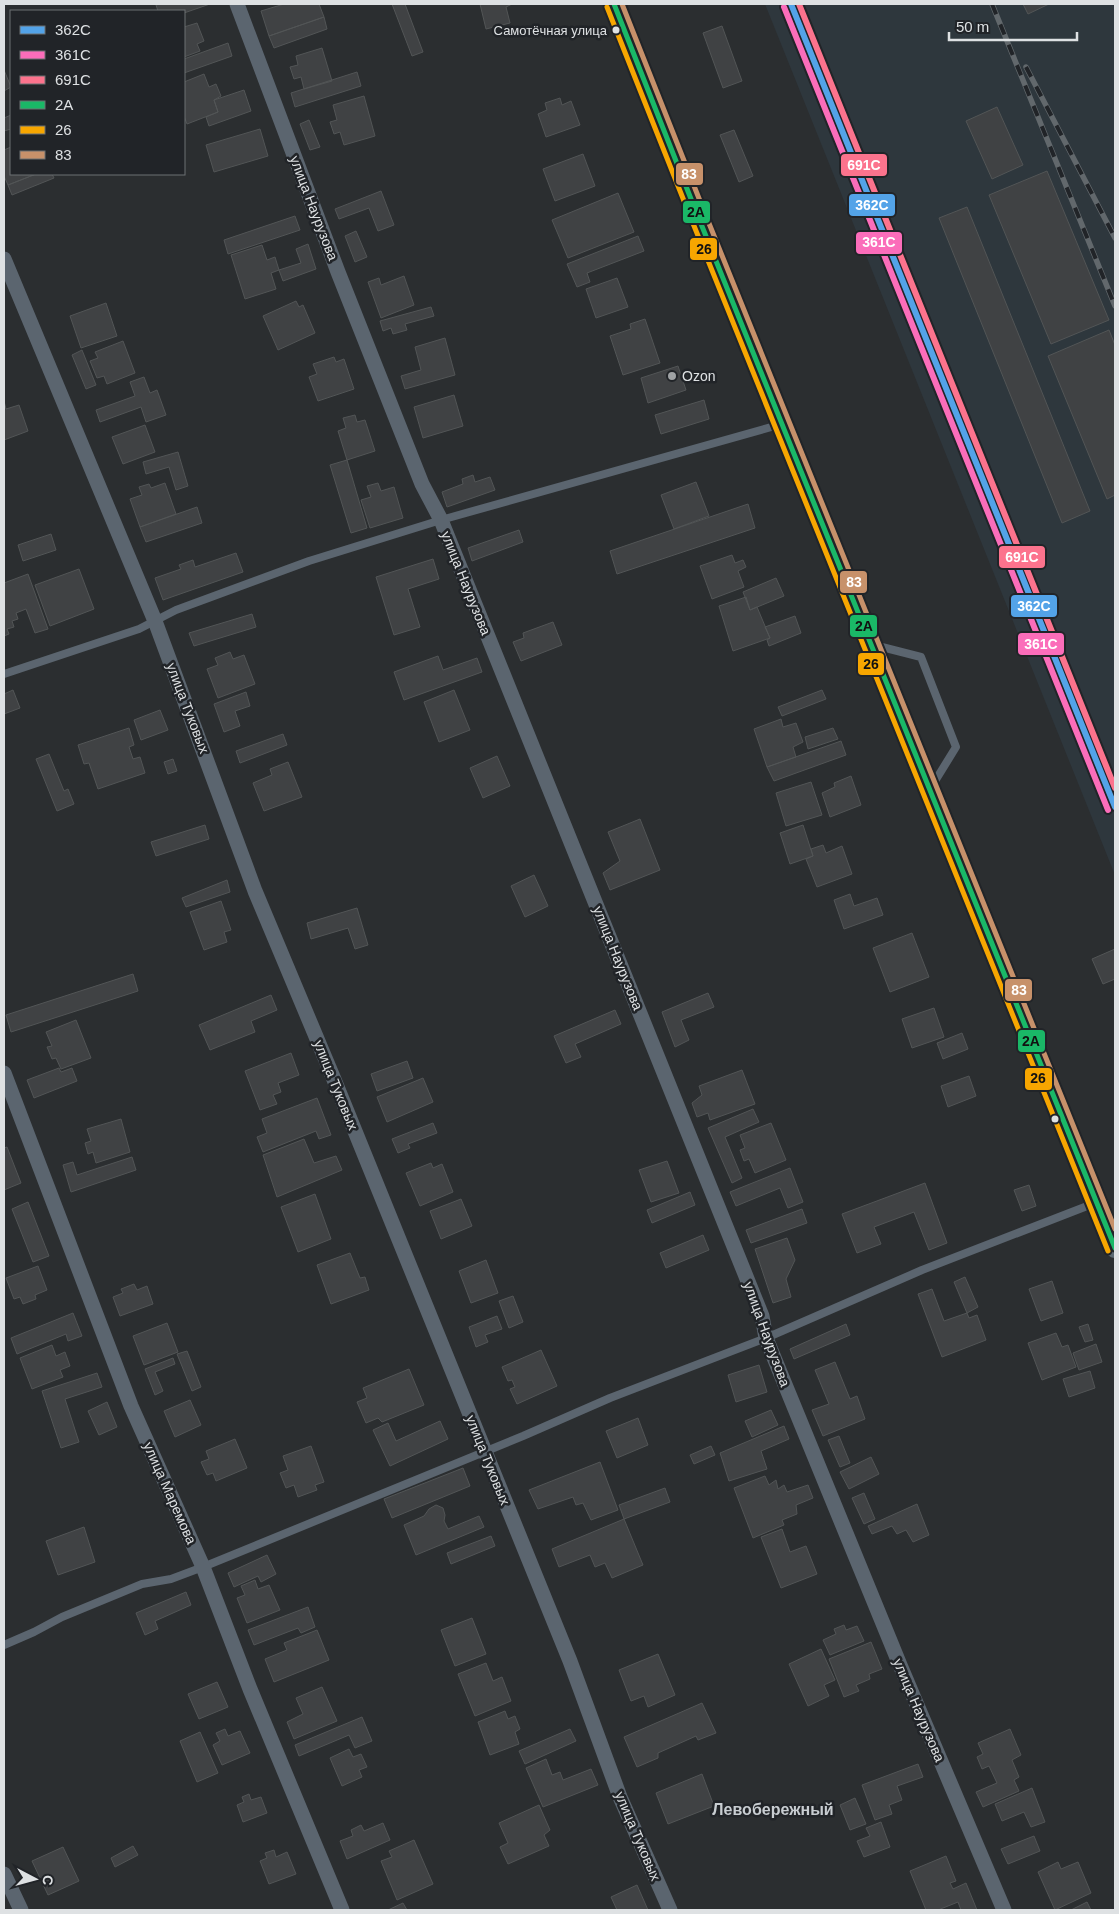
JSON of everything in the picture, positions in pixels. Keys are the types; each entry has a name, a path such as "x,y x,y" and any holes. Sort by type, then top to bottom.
{"main road":[{"path":"614,4 650,98 1115,1248"}],"street":[{"name":"улица Наурузова","path":"237,4 338,272 422,484 441,520 762,1316 766,1338 896,1656 1004,1910"},
{"name":"улица Туковых","path":"4,258 155,621 255,891 333,1077 570,1661 620,1796 670,1910"},
{"name":"улица Маремова","path":"4,1073 131,1406 203,1567 250,1689 342,1910"},
{"path":"4,1874 21,1910"}],"lane":[{"path":"4,674 139,629 176,610 309,561 441,520 782,424"},
{"path":"870,644 921,657 956,747 929,790"},
{"path":"4,1645 62,1617 134,1587 171,1579 203,1567 484,1452 610,1398 766,1338 922,1270 1097,1202"}],"shaded area":[{"path":"765,4 1115,4 1115,875"}],"building":[{"path":"210,4 185,13 185,10 158,10 156,5"},
{"path":"284,4 319,4 324,17 269,36 261,11"},
{"path":"392,4 405,4 423,52 412,56"},
{"path":"480,4 512,4 506,7 510,23 486,29"},
{"path":"1023,4 1049,4 1028,14"},
{"path":"324,17 327,29 274,48 269,36"},
{"path":"197,23 204,41 197,44 200,51 185,57 185,27"},
{"path":"722,26 742,81 723,88 703,33"},
{"path":"228,43 232,56 185,73 185,59"},
{"path":"322,48 332,81 304,89 301,77 294,79 290,67 298,65 296,56"},
{"path":"4,70 10,88 4,91"},
{"path":"357,72 361,86 295,107 291,93"},
{"path":"204,74 209,87 216,84 221,96 214,100 218,112 187,124 185,119 185,82"},
{"path":"244,90 251,111 209,126 206,117 218,112 214,100"},
{"path":"364,96 375,136 344,145 340,132 334,134 330,122 337,120 333,105"},
{"path":"560,98 562,105 571,101 580,125 546,137 538,114 547,110 545,103"},
{"path":"997,107 1023,165 992,179 966,121"},
{"path":"10,115 10,129 4,131 4,118"},
{"path":"309,120 320,147 310,150 300,124"},
{"path":"260,129 268,156 214,172 206,145"},
{"path":"734,130 753,176 739,182 720,135"},
{"path":"10,147 10,175 33,175 8,185 4,176 4,150"},
{"path":"583,154 595,186 555,201 543,169"},
{"path":"1047,171 1109,320 1051,344 989,195"},
{"path":"33,175 52,175 54,178 12,195 8,185"},
{"path":"381,191 394,225 378,231 369,208 339,219 335,209"},
{"path":"618,193 634,232 568,258 552,220"},
{"path":"967,207 1090,511 1062,523 939,218"},
{"path":"295,216 300,230 228,254 224,240"},
{"path":"356,231 367,257 355,262 345,236"},
{"path":"638,236 644,251 587,273 590,282 577,287 567,264"},
{"path":"308,244 316,269 283,281 279,270 301,263 296,249"},
{"path":"262,245 267,260 275,257 279,270 271,273 276,289 245,299 231,255"},
{"path":"404,276 414,305 381,318 368,282 379,278 381,285"},
{"path":"617,278 628,307 596,318 586,289"},
{"path":"296,301 299,307 303,305 315,333 278,350 263,316"},
{"path":"106,303 117,336 81,348 70,316"},
{"path":"431,307 434,316 405,324 407,330 393,334 391,328 383,331 380,321"},
{"path":"645,319 660,363 623,375 610,336 631,329 630,324"},
{"path":"1109,330 1115,345 1115,495 1107,499 1048,356"},
{"path":"445,338 455,375 405,389 401,376 421,370 415,347"},
{"path":"123,341 135,373 107,384 104,376 97,378 90,361 98,358 95,352"},
{"path":"82,350 96,385 86,389 72,355"},
{"path":"334,357 336,362 344,359 354,389 318,401 309,377 317,374 313,364"},
{"path":"678,366 686,390 648,403 641,378"},
{"path":"144,377 150,393 157,390 166,415 146,422 141,407 100,422 96,410 135,396 130,382"},
{"path":"454,395 463,426 423,438 414,407"},
{"path":"704,400 709,419 661,434 655,415"},
{"path":"4,401 6,409 19,405 28,431 4,440"},
{"path":"355,415 357,422 365,420 375,451 347,460 338,431 346,428 343,418"},
{"path":"145,425 155,452 123,464 112,437"},
{"path":"178,452 188,486 176,490 169,467 146,474 143,462"},
{"path":"347,460 367,528 351,533 330,465"},
{"path":"473,475 475,482 490,477 495,490 447,507 442,492 463,484 462,479"},
{"path":"696,482 709,516 674,529 661,495"},
{"path":"165,483 176,514 140,527 130,499 142,495 139,487 149,484 151,488"},
{"path":"378,483 381,491 394,487 403,518 370,528 361,500 371,497 367,486"},
{"path":"748,504 755,528 617,574 610,551"},
{"path":"197,507 202,523 146,542 140,527"},
{"path":"519,530 523,542 472,561 468,548"},
{"path":"51,534 56,550 23,561 18,545"},
{"path":"236,553 243,572 163,600 155,578 181,569 179,565 193,560 195,567"},
{"path":"732,555 735,563 743,560 746,567 738,571 744,587 712,599 700,566"},
{"path":"433,559 439,579 408,589 420,627 394,635 376,577"},
{"path":"79,569 94,609 50,626 35,585"},
{"path":"28,574 48,629 35,633 26,609 16,613 18,619 12,621 14,627 7,629 9,634 4,636 4,583"},
{"path":"776,578 784,596 750,610 743,592"},
{"path":"746,597 750,610 757,607 770,638 733,651 719,606"},
{"path":"252,614 256,627 194,646 189,633"},
{"path":"795,616 801,633 769,646 767,640 770,638 765,627"},
{"path":"553,622 562,645 521,661 513,642 524,638 523,633"},
{"path":"230,652 233,659 244,655 255,684 218,698 207,669 218,665 215,658"},
{"path":"438,656 443,670 477,658 482,672 404,700 394,672"},
{"path":"13,690 20,708 4,714 4,694"},
{"path":"454,690 470,730 439,742 424,702"},
{"path":"822,690 826,699 782,716 778,707"},
{"path":"246,692 250,706 235,711 240,726 224,732 214,704"},
{"path":"160,710 168,730 141,740 134,720"},
{"path":"781,719 783,727 796,723 803,742 793,747 796,757 767,767 754,729"},
{"path":"129,728 134,745 129,747 133,759 140,757 145,773 98,789 89,763 84,764 78,745"},
{"path":"833,728 838,739 808,749 805,737"},
{"path":"283,734 287,745 240,763 236,751"},
{"path":"841,741 846,755 774,781 767,767"},
{"path":"49,754 64,791 68,789 74,804 57,811 36,759"},
{"path":"497,756 510,786 483,798 470,768"},
{"path":"173,759 177,771 168,774 164,762"},
{"path":"288,762 302,797 264,811 253,783 272,775 270,769"},
{"path":"851,776 861,805 830,817 822,793 835,787 834,783"},
{"path":"811,782 822,815 786,826 776,793"},
{"path":"640,819 660,870 610,890 603,873 620,861 608,832"},
{"path":"205,825 209,839 156,856 151,842"},
{"path":"803,825 813,856 790,864 780,833"},
{"path":"823,845 826,853 842,846 852,874 817,887 806,859 813,856 811,849"},
{"path":"534,875 548,906 525,917 511,886"},
{"path":"227,880 230,892 186,907 182,898"},
{"path":"850,894 854,906 877,898 883,915 844,929 834,900"},
{"path":"221,901 231,930 224,932 227,942 204,950 190,912"},
{"path":"357,908 368,945 355,949 348,928 311,939 307,923"},
{"path":"912,933 929,977 890,992 873,948"},
{"path":"1115,949 1115,979 1103,984 1092,959"},
{"path":"133,974 138,991 11,1032 6,1015"},
{"path":"708,993 714,1007 681,1020 689,1040 675,1047 662,1012"},
{"path":"271,995 277,1010 251,1021 255,1032 210,1050 199,1025"},
{"path":"934,1008 944,1037 912,1048 902,1019"},
{"path":"615,1010 621,1024 575,1044 581,1057 566,1063 554,1036"},
{"path":"76,1020 91,1058 61,1069 56,1058 52,1059 47,1047 52,1046 46,1032"},
{"path":"962,1033 968,1049 943,1059 937,1043"},
{"path":"291,1053 299,1075 278,1083 281,1092 273,1095 277,1104 260,1110 245,1071"},
{"path":"407,1061 413,1078 377,1091 371,1074"},
{"path":"59,1068 61,1072 72,1068 77,1081 34,1098 27,1080"},
{"path":"742,1070 755,1104 710,1120 708,1113 697,1117 692,1103 702,1095 699,1086"},
{"path":"969,1076 976,1096 948,1107 941,1086"},
{"path":"423,1078 433,1102 387,1122 377,1097"},
{"path":"317,1098 331,1135 319,1139 316,1131 263,1152 257,1137 267,1133 262,1119"},
{"path":"753,1109 759,1122 725,1137 742,1178 732,1183 708,1128"},
{"path":"121,1119 130,1152 96,1163 93,1152 88,1154 85,1143 91,1141 87,1129"},
{"path":"433,1123 437,1133 408,1144 410,1148 398,1153 392,1139"},
{"path":"771,1123 786,1160 755,1173 749,1159 744,1161 740,1150 745,1148 740,1135"},
{"path":"304,1139 314,1163 336,1156 342,1170 277,1197 263,1155"},
{"path":"7,1147 21,1183 4,1190 4,1148"},
{"path":"132,1157 136,1170 71,1192 63,1165 73,1162 77,1175"},
{"path":"667,1161 679,1193 651,1202 639,1170"},
{"path":"431,1163 433,1168 442,1164 453,1192 420,1206 406,1173"},
{"path":"790,1168 803,1202 788,1208 780,1188 736,1206 730,1192"},
{"path":"925,1183 947,1243 929,1250 914,1212 874,1227 881,1244 857,1253 842,1214"},
{"path":"1029,1185 1036,1206 1022,1211 1014,1190"},
{"path":"690,1192 695,1205 652,1223 647,1210"},
{"path":"315,1194 331,1239 298,1252 281,1207"},
{"path":"461,1199 472,1226 441,1239 430,1211"},
{"path":"28,1202 49,1256 33,1262 12,1209"},
{"path":"802,1209 807,1223 751,1243 746,1230"},
{"path":"703,1235 709,1250 666,1268 660,1253"},
{"path":"787,1238 795,1260 786,1279 791,1297 773,1303 755,1249"},
{"path":"350,1253 360,1278 365,1277 369,1290 331,1304 317,1265"},
{"path":"486,1260 498,1293 471,1303 459,1271"},
{"path":"38,1266 47,1290 35,1295 36,1299 23,1304 20,1297 14,1299 6,1278"},
{"path":"965,1277 978,1307 967,1313 954,1282"},
{"path":"1052,1281 1063,1313 1041,1321 1029,1289"},
{"path":"134,1284 137,1290 147,1286 153,1304 120,1316 113,1297 123,1293 121,1289"},
{"path":"932,1289 944,1321 967,1313 969,1318 977,1315 986,1340 942,1357 918,1294"},
{"path":"513,1296 523,1322 509,1328 499,1301"},
{"path":"73,1313 82,1336 68,1341 66,1334 17,1354 11,1338"},
{"path":"497,1316 502,1329 485,1335 488,1342 476,1347 469,1327"},
{"path":"167,1323 178,1352 144,1365 133,1336"},
{"path":"846,1324 850,1335 794,1359 790,1349"},
{"path":"1088,1324 1093,1340 1085,1342 1079,1327"},
{"path":"1056,1333 1062,1347 1068,1345 1076,1367 1042,1380 1028,1343"},
{"path":"1096,1344 1102,1362 1079,1370 1073,1353"},
{"path":"52,1345 56,1356 65,1352 70,1366 60,1370 63,1377 32,1389 20,1358"},
{"path":"541,1350 557,1386 517,1404 510,1389 515,1387 512,1380 508,1381 502,1367"},
{"path":"187,1351 201,1387 192,1391 177,1354"},
{"path":"173,1358 175,1364 155,1372 163,1391 155,1395 145,1369"},
{"path":"835,1362 850,1399 857,1396 865,1419 823,1436 812,1410 829,1404 815,1370"},
{"path":"759,1365 767,1392 736,1402 728,1375"},
{"path":"409,1369 424,1405 382,1422 378,1418 366,1423 357,1402 367,1398 363,1388"},
{"path":"1090,1371 1095,1388 1069,1397 1063,1379"},
{"path":"97,1373 102,1387 65,1399 79,1442 61,1448 42,1391"},
{"path":"190,1400 201,1425 175,1437 164,1411"},
{"path":"107,1402 117,1427 99,1435 88,1411"},
{"path":"771,1410 778,1425 752,1437 745,1421"},
{"path":"638,1418 648,1445 617,1458 606,1431"},
{"path":"440,1421 448,1439 390,1466 373,1430 388,1423 396,1441"},
{"path":"784,1426 789,1439 761,1451 767,1469 729,1481 720,1453"},
{"path":"839,1436 850,1463 840,1467 828,1440"},
{"path":"235,1439 247,1468 216,1481 213,1473 207,1475 201,1462 209,1459 206,1451"},
{"path":"311,1446 324,1482 315,1485 317,1490 298,1497 294,1485 286,1488 280,1473 288,1470 283,1456"},
{"path":"711,1446 715,1455 694,1464 690,1455"},
{"path":"871,1457 879,1474 849,1489 840,1472"},
{"path":"600,1462 618,1510 591,1520 583,1503 576,1505 573,1497 538,1509 529,1490"},
{"path":"463,1468 470,1486 392,1518 384,1499"},
{"path":"765,1476 769,1485 776,1480 778,1489 784,1485 787,1492 808,1485 813,1498 796,1505 797,1514 782,1520 784,1525 753,1538 734,1488"},
{"path":"665,1488 670,1502 624,1519 619,1505"},
{"path":"864,1493 875,1519 864,1524 852,1498"},
{"path":"917,1504 929,1535 913,1542 906,1530 897,1534 892,1526 872,1534 868,1526"},
{"path":"436,1505 443,1508 444,1521 448,1529 479,1516 484,1527 416,1555 404,1525 424,1516 429,1509"},
{"path":"624,1519 643,1565 612,1578 605,1563 595,1567 590,1555 559,1567 552,1549"},
{"path":"84,1527 95,1562 58,1575 46,1541"},
{"path":"782,1529 790,1552 806,1546 817,1574 781,1588 761,1537"},
{"path":"491,1536 495,1546 451,1564 447,1553"},
{"path":"267,1555 276,1574 261,1582 258,1576 234,1587 228,1573"},
{"path":"255,1580 258,1589 269,1585 280,1610 247,1623 237,1598 245,1595 241,1586"},
{"path":"186,1592 191,1605 155,1621 158,1629 145,1635 136,1613"},
{"path":"308,1607 315,1627 301,1633 298,1628 254,1645 248,1630"},
{"path":"472,1618 486,1654 455,1666 441,1630"},
{"path":"844,1625 846,1630 857,1626 864,1641 830,1655 823,1640 836,1634 834,1629"},
{"path":"317,1630 329,1660 274,1682 265,1659 287,1650 284,1643"},
{"path":"871,1642 882,1669 869,1674 870,1679 856,1685 859,1691 844,1697 829,1659"},
{"path":"821,1649 835,1680 824,1685 829,1696 808,1706 789,1664"},
{"path":"658,1654 675,1695 648,1707 644,1696 631,1701 619,1670"},
{"path":"486,1663 493,1681 502,1677 511,1701 475,1716 458,1674"},
{"path":"217,1682 228,1707 199,1719 188,1694"},
{"path":"322,1687 337,1721 294,1739 287,1722 303,1714 296,1698"},
{"path":"702,1703 716,1733 698,1740 696,1736 658,1753 658,1758 637,1767 624,1737"},
{"path":"505,1711 508,1719 515,1716 520,1729 515,1732 519,1744 490,1755 478,1722"},
{"path":"362,1717 372,1741 355,1748 349,1735 299,1756 295,1745"},
{"path":"225,1729 228,1736 240,1731 250,1753 222,1765 213,1745 220,1741 216,1733"},
{"path":"570,1729 576,1741 525,1764 519,1751"},
{"path":"1010,1729 1021,1755 1012,1760 1019,1777 1014,1780 1019,1791 983,1807 976,1792 997,1783 989,1766 982,1769 977,1757 983,1754 978,1743"},
{"path":"200,1732 218,1773 197,1782 180,1741"},
{"path":"349,1749 353,1757 361,1754 367,1767 359,1770 362,1777 342,1786 330,1758"},
{"path":"546,1759 552,1775 560,1772 563,1780 591,1769 598,1785 543,1807 526,1768"},
{"path":"918,1764 923,1777 897,1786 902,1800 889,1805 892,1814 875,1820 862,1785"},
{"path":"702,1774 714,1806 668,1824 656,1793"},
{"path":"1032,1788 1045,1822 1031,1827 1024,1812 1002,1821 995,1804"},
{"path":"249,1794 251,1800 261,1797 267,1813 243,1822 237,1805 244,1802 242,1797"},
{"path":"855,1798 866,1824 850,1830 840,1805"},
{"path":"539,1805 550,1830 544,1835 549,1846 508,1864 500,1847 508,1843 499,1823"},
{"path":"881,1822 890,1847 864,1857 857,1841 870,1836 866,1828"},
{"path":"383,1823 390,1840 347,1859 340,1841 353,1836 351,1830 361,1825 364,1831"},
{"path":"1034,1836 1040,1851 1008,1864 1001,1849"},
{"path":"414,1840 433,1884 397,1900 381,1861 392,1857 389,1851"},
{"path":"133,1846 138,1855 115,1867 111,1858"},
{"path":"63,1847 79,1881 48,1895 32,1861"},
{"path":"274,1850 276,1857 287,1852 296,1874 269,1884 260,1861 267,1858 265,1853"},
{"path":"946,1856 956,1881 950,1883 953,1889 966,1883 977,1910 961,1910 958,1902 938,1910 926,1910 910,1871"},
{"path":"1058,1862 1061,1869 1078,1862 1091,1893 1055,1910 1038,1872"},
{"path":"637,1885 648,1910 617,1910 611,1897"},
{"path":"1087,1902 1091,1910 1071,1910"},
{"path":"403,1903 407,1910 388,1910"}],"railway":[{"path":"992,4 1115,306"},
{"path":"1026,67 1115,238"}],"transit line":[{"name":"2А","path":"614,4 1115,1248"},
{"name":"83","path":"622,4 1115,1229"},
{"name":"362С","path":"791,4 1115,807"},
{"name":"691С","path":"799,4 1115,788"},
{"name":"26","path":"607,7 1108,1251"},
{"name":"361С","path":"784,7 1108,810"}],"place":[{"name":"Самотёчная улица","path":"616,30"},
{"name":"Ozon","path":"672,376"}],"district":[{"name":"Левобережный","path":"773,1809"}]}
